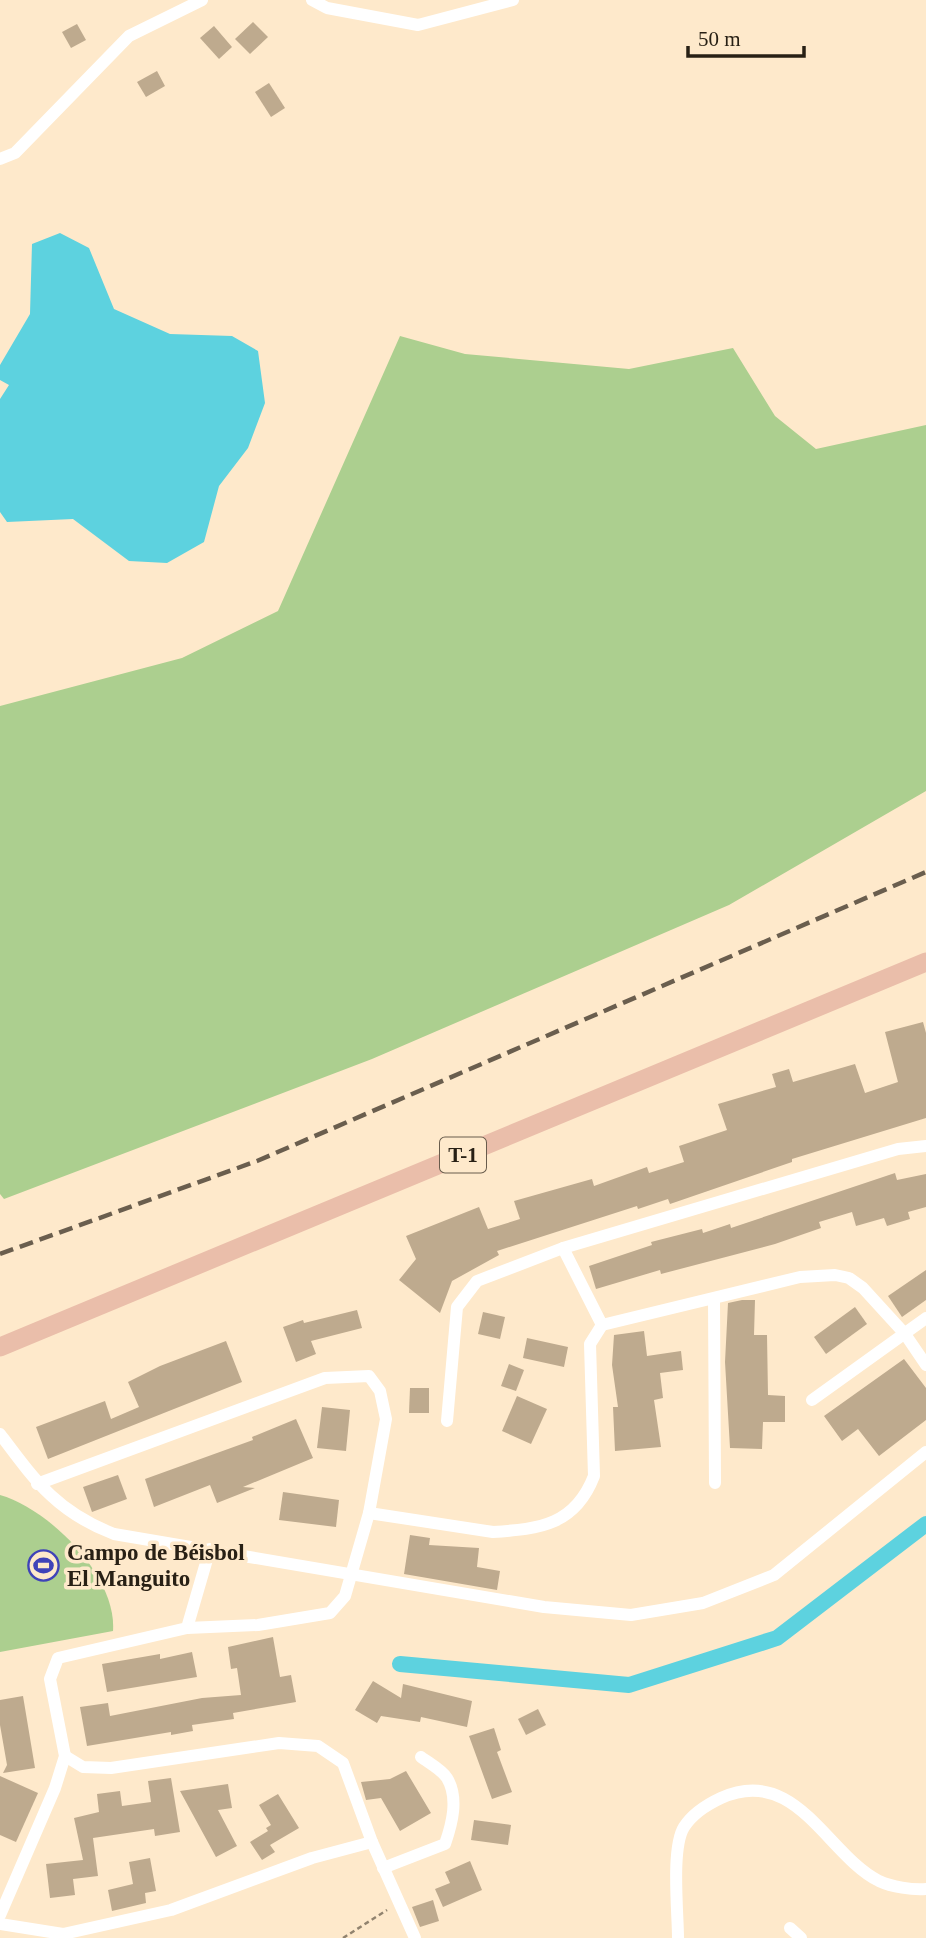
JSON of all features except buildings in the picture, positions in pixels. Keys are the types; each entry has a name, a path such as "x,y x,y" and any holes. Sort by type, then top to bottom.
{"main road":[{"name":"T-1","path":"0,1347 926,962"}],"street":[{"path":"0,159 15,153 129,36 202,0"},
{"path":"312,0 327,8 418,25 513,0"},
{"path":"446,1421 457,1307 477,1281 564,1248 898,1149 926,1146"},
{"path":"564,1248 603,1325"},
{"path":"369,1513 493,1532 540,1528 566,1515 586,1496 594,1476 590,1344 603,1325 800,1277 835,1275 849,1278 863,1288 905,1334 926,1365"},
{"path":"714,1299 715,1483"},
{"path":"812,1400 926,1318"},
{"path":"0,1915 55,1788 65,1756 50,1679 58,1658 187,1628 258,1625 330,1613 345,1596 369,1513 386,1419 380,1391 369,1376 354,1374 325,1378 37,1484"},
{"path":"0,1434 37,1484 80,1521 114,1534 544,1607 631,1615 703,1603 774,1575 926,1452"},
{"path":"187,1628 210,1549"},
{"path":"65,1756 83,1767 111,1768 279,1743 318,1746 343,1763 372,1843 415,1938"},
{"path":"383,1868 445,1844 449,1833 452,1822 452,1794 447,1777 421,1757"},
{"path":"678,1938 678,1848 682,1829 698,1810 731,1793 766,1792 784,1800 822,1828 879,1881 926,1889"},
{"path":"0,1924 63,1934 171,1910 312,1858 372,1843"},
{"path":"790,1928 802,1938"}],"path":[{"path":"343,1938 398,1903"}],"green space":[{"path":"400,336 465,354 629,369 733,348 775,416 816,449 926,425 926,791 729,905 372,1059 4,1199 0,1194 0,706 182,658 278,611"},
{"name":"Campo de Béisbol El Manguito","path":"0,1495 39,1514 76,1548 92,1567 111,1610 113,1631 0,1652"}],"water":[{"path":"60,233 89,248 114,309 170,334 232,336 258,351 265,403 248,448 219,486 204,542 167,563 129,561 73,519 7,522 0,512 0,399 9,385 0,380 0,365 30,314 32,244"}],"waterway":[{"path":"400,1664 629,1685 777,1638 926,1524"}],"railway":[{"path":"0,1254 257,1161 926,872"}],"place":[{"name":"Campo de Béisbol El Manguito","path":"44,1565"}]}
